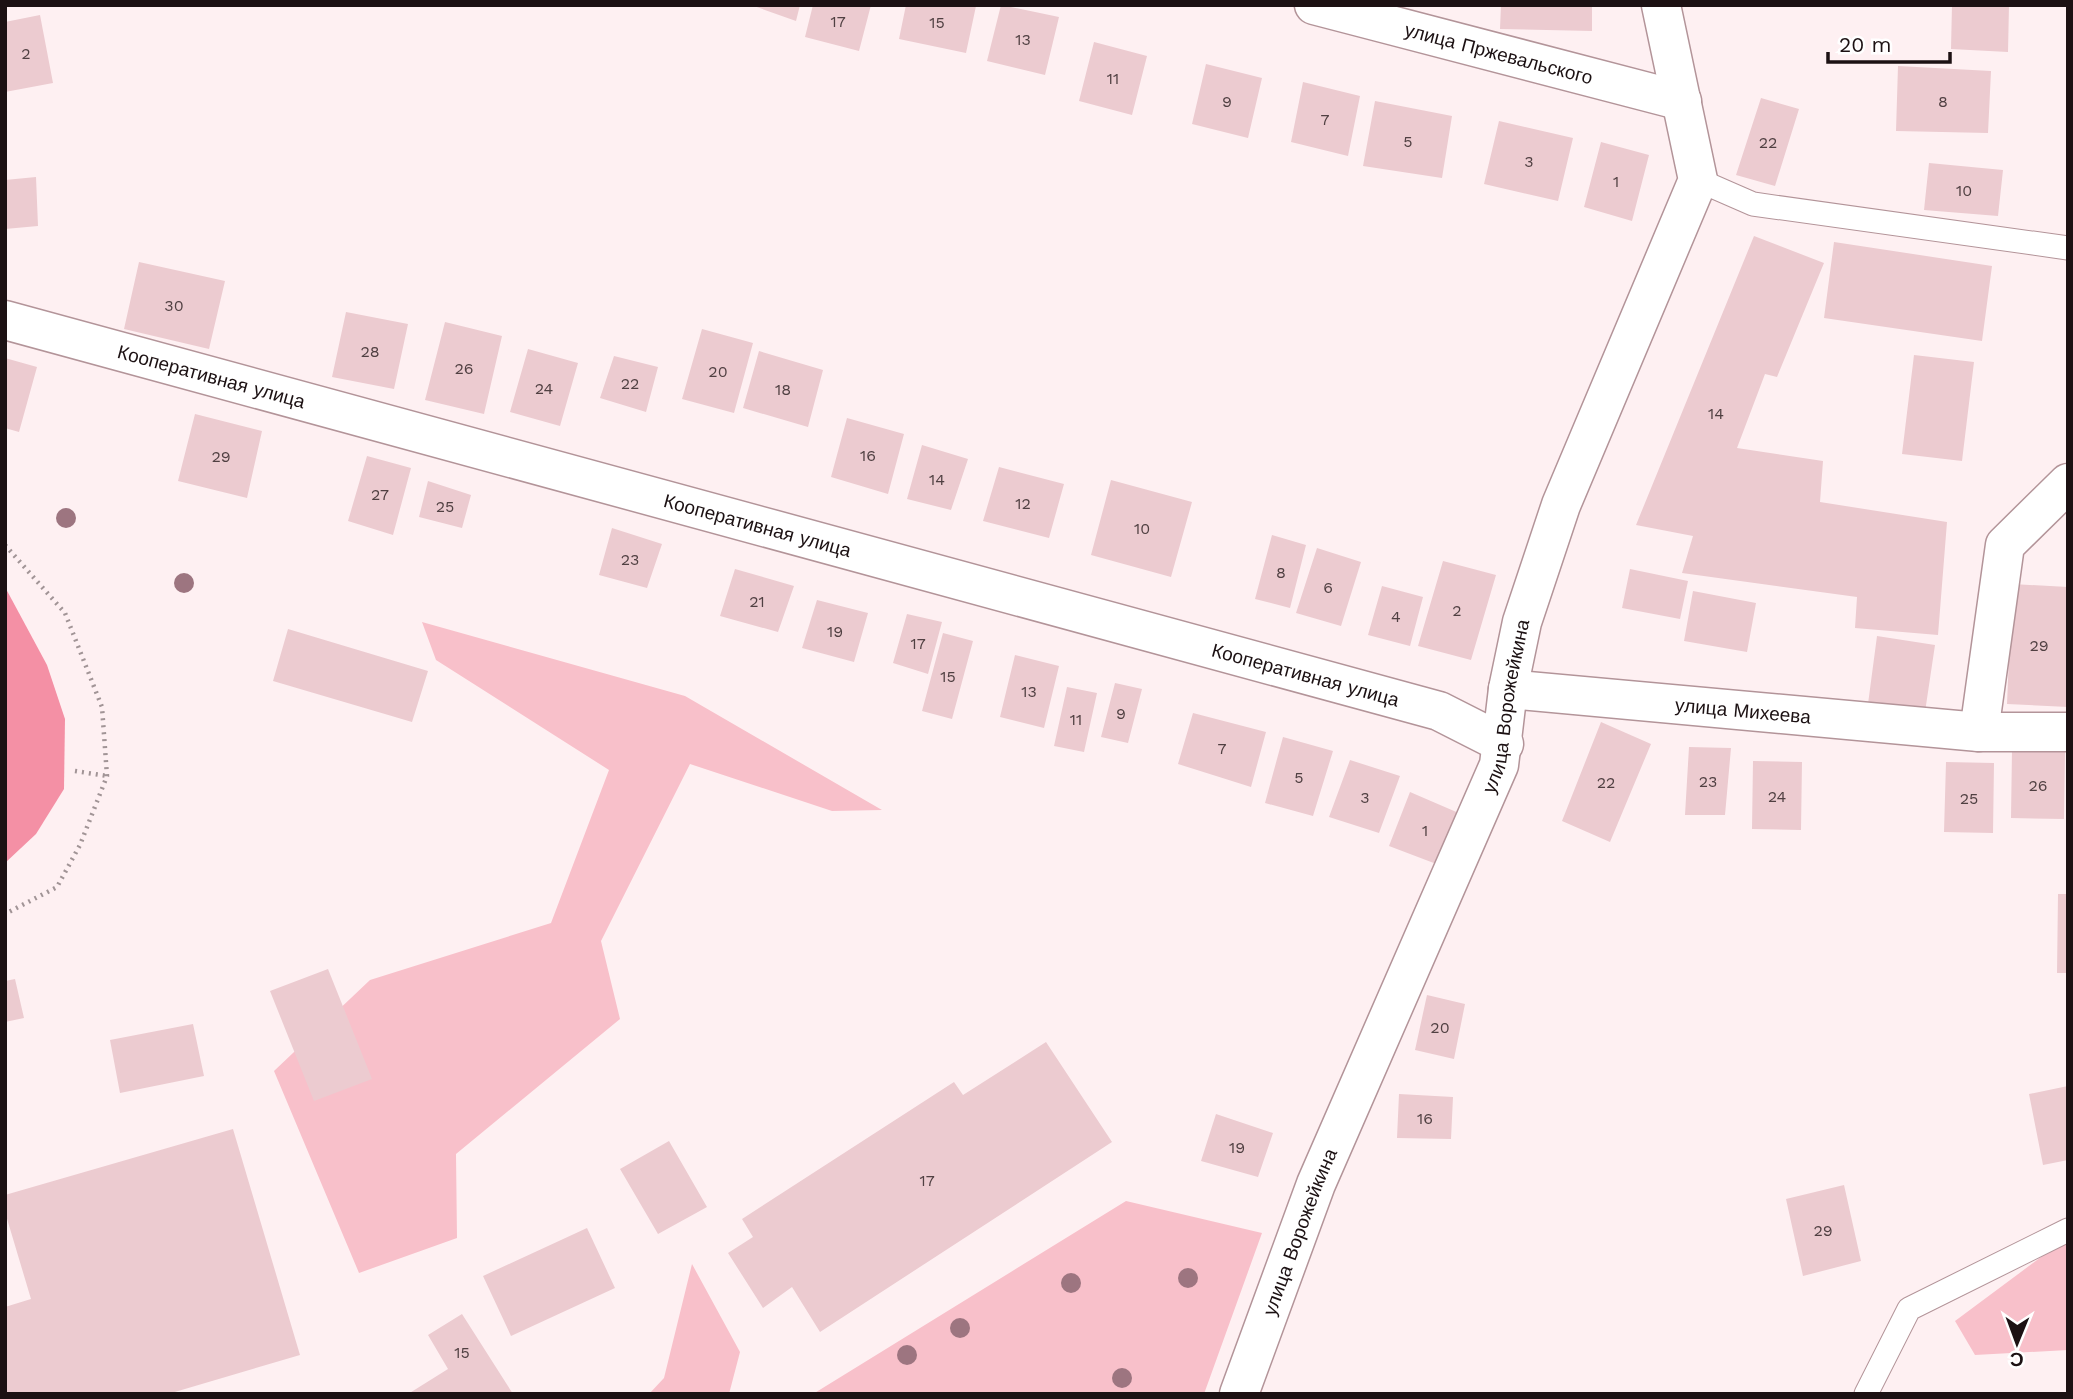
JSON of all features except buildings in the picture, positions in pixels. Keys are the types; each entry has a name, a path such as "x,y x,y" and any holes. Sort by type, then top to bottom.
{"street":[{"name":"улица Пржевальского","path":"1314,5 1682,101"},
{"path":"1661,5 1698,180"},
{"name":"улица Ворожейкина","path":"1239,1394 1316,1184 1499,765 1504,744 1508,690 1522,622 1562,505 1698,180"},
{"name":"Кооперативная улица","path":"5,320 1439,712 1504,744"},
{"path":"1979,732 2005,545 2068,483"},
{"name":"улица Михеева","path":"1508,690 1979,732 2068,732"}],"lane":[{"path":"1698,180 1753,204 2068,248"},
{"path":"1866,1394 1909,1310 2068,1230"}],"path":[{"path":"5,545 65,613 102,707 107,776 80,845 57,887 5,914"},
{"path":"75,771 107,776"}],"shaded area":[{"path":"5,587 47,665 65,719 64,789 36,834 5,863"},
{"path":"422,622 685,696 882,810 832,811 690,764 601,941 620,1019 456,1154 457,1238 359,1273 274,1071 370,980 551,923 609,770 436,660"},
{"path":"1126,1201 1262,1233 1204,1394 813,1394"},
{"path":"2068,1237 2068,1350 1975,1355 1955,1321"},
{"path":"692,1264 740,1352 729,1394 649,1394 664,1378"}]}
